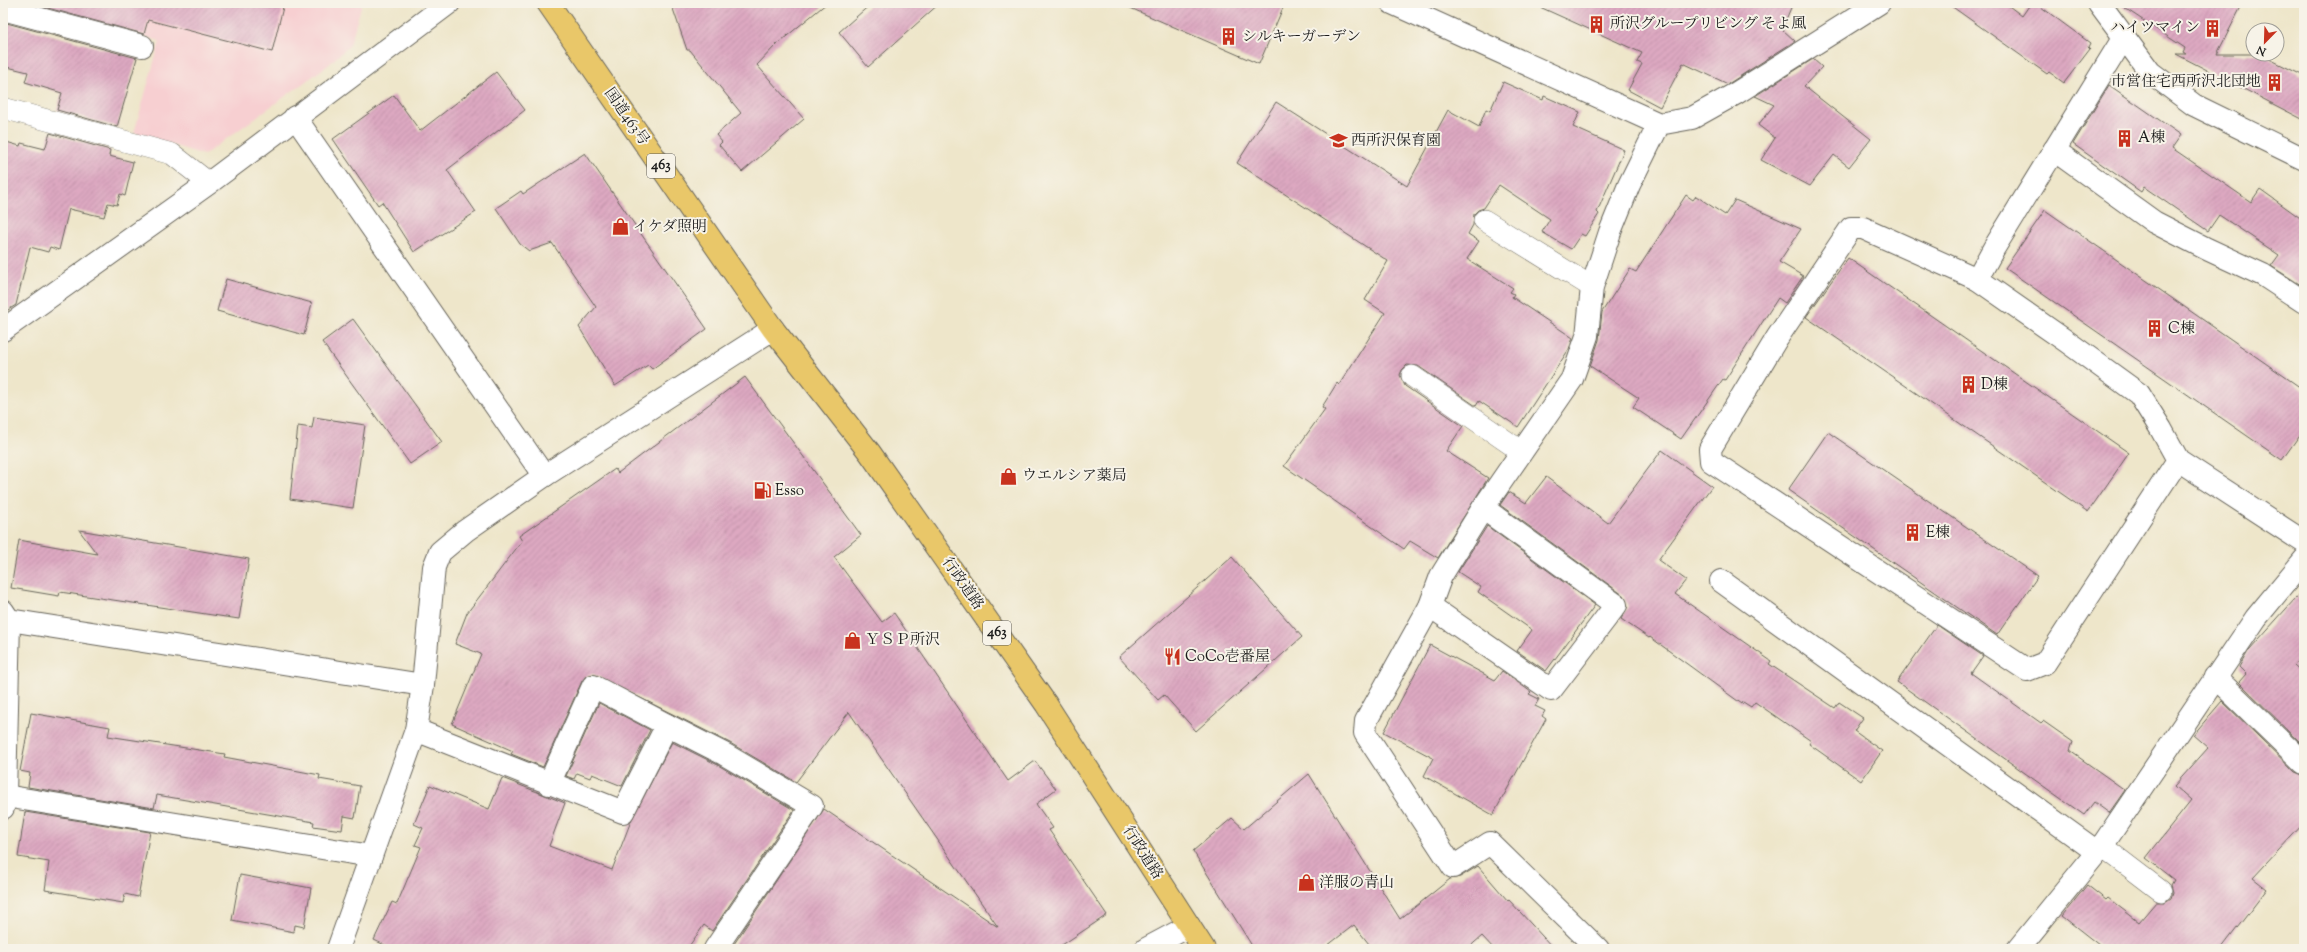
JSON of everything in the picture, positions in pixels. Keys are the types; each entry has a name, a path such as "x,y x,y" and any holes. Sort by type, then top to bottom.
{"highway":[{"name":"国道463号","path":"548,3 773,329"},
{"name":"行政道路","path":"773,329 870,453 1046,704 1204,949"}],"street":[{"path":"3,330 209,183 295,117 428,21 449,3"},
{"path":"1392,3 1659,124 1692,118 1735,94 1879,3"},
{"path":"2099,3 2150,72 2194,105 2304,159"},
{"path":"3,9 142,46"},
{"path":"1978,279 2054,150 2124,36"},
{"path":"295,117 544,476"},
{"path":"1598,949 1490,843 1453,867 1365,733 1366,721 1430,606 1441,576 1483,508 1572,379 1587,336 1592,287 1629,185 1659,124"},
{"path":"2054,150 2154,222 2207,249 2264,275 2304,302"},
{"path":"2178,460 2045,663 2027,670 1711,461 1710,449 1777,338 1851,228 1863,228 1978,279 2139,394 2178,460 2304,542"},
{"path":"339,949 416,730 423,685 434,567 440,552 465,531 544,476 773,329"},
{"path":"1430,606 1552,690 1616,605 1483,508"},
{"path":"2018,949 2100,849 2256,618 2304,560"},
{"path":"1721,581 2100,849"},
{"path":"371,856 4,802 6,616 423,685"},
{"path":"2215,677 2304,763"},
{"path":"549,784 593,686 724,754 812,806 715,949"},
{"path":"416,730 549,784 623,812 667,725"},
{"path":"1146,949 1189,926"}],"lane":[{"path":"3,108 172,154 209,183"},
{"path":"1484,220 1592,287"},
{"path":"1412,376 1522,452"},
{"path":"2100,849 2161,891"}],"shaded area":[{"path":"28,3 362,3 350,45 327,66 204,155 134,133 160,41"}],"building":[{"path":"29,3 284,3 272,52 148,20 144,34"},
{"path":"671,3 827,3 776,45 757,65 804,119 742,172 719,145 722,142 716,135 741,113 690,50 687,50"},
{"path":"872,3 940,3 868,67 839,32"},
{"name":"シルキーガーデン","path":"1119,3 1285,3 1259,64"},
{"path":"1531,3 1793,3 1782,29 1795,41 1728,84 1683,63 1660,107 1628,90 1642,64 1637,62 1642,53"},
{"path":"1947,3 2005,3 2022,16 2031,3 2035,6 2037,4 2090,43 2088,47 2090,49 2064,83 2049,72 2047,74"},
{"path":"2117,3 2243,3 2217,54 2245,54 2245,62 2275,62 2304,76 2304,120 2176,54 2186,54 2183,52 2185,48"},
{"path":"3,22 137,58 117,127 57,110 62,93 25,82 28,72 3,66"},
{"path":"1813,59 1822,67 1804,86 1871,139 1849,167 1834,155 1810,186 1761,160 1775,138 1758,125 1774,105 1755,96"},
{"path":"496,72 525,110 447,170 476,212 414,252 382,202 378,205 333,139 394,95 420,131"},
{"path":"1503,82 1543,100 1544,96 1580,112 1573,127 1624,150 1597,212 1599,214 1585,236 1581,234 1571,249 1542,232 1550,219 1499,185 1484,208 1478,210 1474,214 1473,225 1468,234 1479,241 1467,259 1513,288 1510,292 1514,294 1512,297 1573,338 1569,349 1518,427 1479,401 1476,406 1418,366 1407,365 1402,370 1400,375 1405,386 1463,426 1446,451 1488,478 1438,558 1410,541 1404,549 1284,466 1325,409 1322,407 1337,383 1339,385 1385,313 1365,300 1388,261 1237,163 1276,102 1407,186 1448,110 1479,127 1486,109 1490,111"},
{"path":"2109,85 2181,135 2172,148 2251,202 2260,189 2303,220 2304,219 2304,287 2271,266 2279,255 2219,215 2208,231 2144,187 2141,192 2073,144"},
{"path":"50,133 110,150 109,156 133,162 125,196 120,194 117,205 108,203 104,217 69,209 59,250 50,247 48,252 30,247 16,305 3,313 3,141 20,146 21,143 45,149"},
{"path":"585,153 707,329 652,369 648,365 615,386 579,327 596,307 552,243 529,251 520,244 496,208 521,191 523,194"},
{"path":"1686,195 1693,200 1696,196 1725,215 1735,200 1801,229 1779,262 1803,276 1785,303 1778,298 1725,380 1723,379 1681,439 1633,407 1639,398 1590,366 1599,340 1602,312 1630,269 1636,272"},
{"name":"C棟","path":"2045,210 2304,390 2304,429 2282,460 2005,268"},
{"name":"D棟","path":"1848,258 2129,453 2088,512 1806,317"},
{"path":"226,279 312,303 304,335 217,311"},
{"path":"353,319 442,442 410,464 322,342"},
{"path":"745,377 861,535 834,557 882,622 894,613 1008,781 1035,761 1056,789 1036,804 1053,828 1049,830 1107,915 1056,949 742,949 734,944 824,809 998,927 849,712 796,782 730,743 593,674 586,676 582,681 543,767 511,754 513,751 452,724 481,654 455,644 467,613 522,541 519,536 615,469 618,473"},
{"path":"314,417 365,425 353,508 290,499 298,426 312,428"},
{"name":"E棟","path":"1828,432 2038,576 1997,635 1788,490"},
{"path":"1662,450 1712,486 1658,560 1686,580 1675,594 1771,661 1769,664 1835,708 1839,702 1863,718 1854,731 1882,751 1861,781 1809,744 1811,741 1755,702 1751,707 1743,702 1742,704 1650,637 1649,638 1621,619 1628,606 1623,595 1500,505 1509,492 1526,503 1546,477 1608,523"},
{"path":"1487,526 1595,605 1546,671 1517,651 1532,630 1478,592 1481,587 1458,572"},
{"path":"79,530 249,559 239,619 60,592 59,596 11,588 19,540 97,554"},
{"path":"1232,557 1302,637 1196,731 1164,695 1158,700 1119,657"},
{"path":"2304,589 2304,653 2294,665 2304,674 2304,746 2239,682 2246,674 2239,667 2249,650"},
{"path":"1937,625 1983,656 1971,673 2041,723 2043,721 2073,742 2070,751 2125,790 2109,813 2094,802 2084,815 1897,682"},
{"path":"1430,645 1495,680 1502,671 1531,692 1529,694 1539,699 1535,706 1545,711 1542,716 1546,719 1493,815 1424,776 1433,758 1384,732"},
{"path":"2222,701 2295,772 2304,775 2304,823 2253,878 2267,889 2221,949 2104,949 2062,916 2087,885 2106,900 2108,898 2139,922 2156,902 2165,902 2171,898 2173,892 2171,885 2174,880 2146,858 2191,801 2174,786 2208,748 2193,735"},
{"path":"599,703 650,730 622,786 592,774 590,778 577,773 574,779 566,776"},
{"path":"31,713 110,727 108,736 225,754 224,757 320,775 319,779 360,786 355,818 344,816 342,830 313,826 314,822 157,795 154,808 28,787 30,773 20,771"},
{"path":"672,742 718,765 794,810 712,931 704,925 687,949 393,949 374,940 392,902 397,904 421,847 415,845 423,828 414,824 430,785 489,809 502,778 565,803 549,846 612,870 631,821"},
{"path":"1309,774 1400,919 1450,879 1460,877 1478,866 1508,901 1509,900 1554,949 1494,949 1482,936 1467,949 1363,949 1369,944 1354,925 1323,949 1254,949 1193,851 1232,818 1244,829"},
{"path":"25,812 150,832 138,897 125,894 123,903 45,890 49,862 18,857"},
{"path":"240,875 311,888 304,927 295,925 294,932 232,920"}],"place":[{"name":"所沢グループリビング そよ風","path":"1597,24"},
{"name":"ハイツマイン","path":"2213,28"},
{"name":"シルキーガーデン","path":"1229,37"},
{"name":"市営住宅西所沢北団地","path":"2274,82"},
{"name":"A棟","path":"2125,138"},
{"name":"西所沢保育園","path":"1338,141"},
{"name":"イケダ照明","path":"620,227"},
{"name":"C棟","path":"2155,329"},
{"name":"D棟","path":"1968,385"},
{"name":"ウエルシア薬局","path":"1009,476"},
{"name":"Esso","path":"762,491"},
{"name":"E棟","path":"1913,533"},
{"name":"ＹＳＰ所沢","path":"852,640"},
{"name":"CoCo壱番屋","path":"1172,657"},
{"name":"洋服の青山","path":"1306,883"}]}
